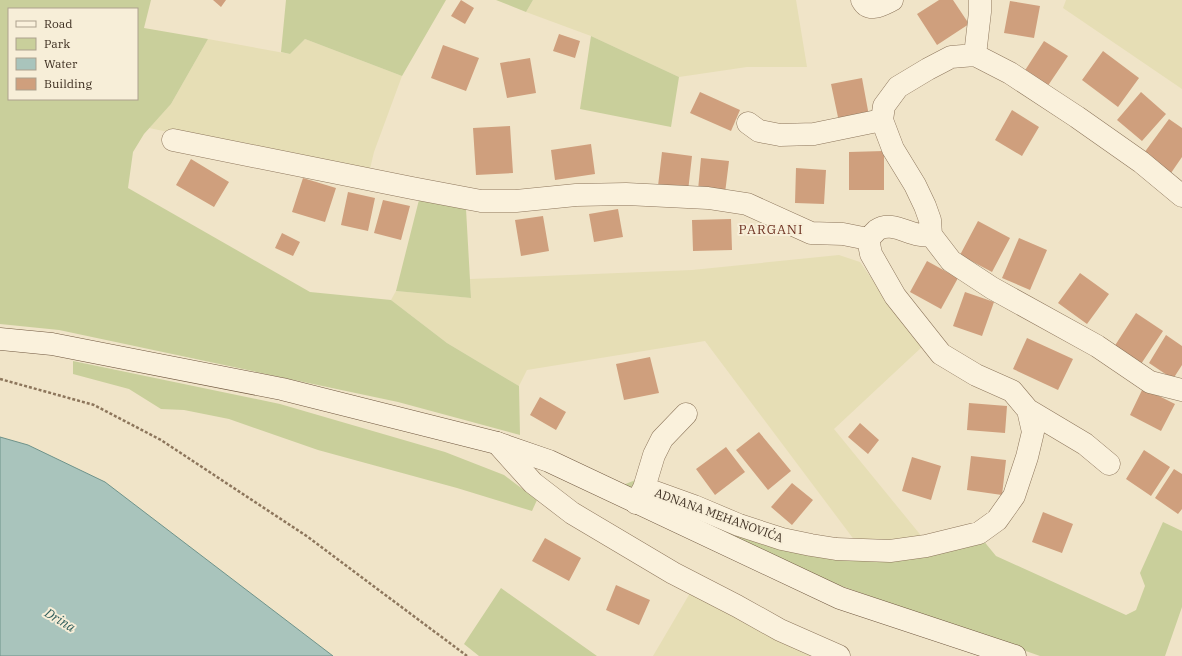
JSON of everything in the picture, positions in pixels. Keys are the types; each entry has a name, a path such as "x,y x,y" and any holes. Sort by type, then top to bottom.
{"street":[{"path":"862,0 866,6 872,8 878,7 892,0"},
{"path":"975,55 980,0"},
{"path":"1182,196 1141,162 1077,117 1010,73 975,55 951,57 928,69 898,87 884,106 882,120 894,149 915,185 925,206 930,220 931,235 951,261 992,288 1097,346 1150,382 1182,390"},
{"path":"748,124 759,131 780,135 814,134 882,120"},
{"path":"173,140 412,188 481,200 516,201 576,195 626,194 708,198 747,204 811,233 843,234 868,239 877,230 884,227 892,227 918,236 931,235"},
{"name":"ADNANA MEHANOVIĆA","path":"640,495 694,506 740,525 782,539 810,546 836,549 890,551 926,546 979,533 997,520 1014,496 1027,457 1033,432 1028,410 1012,391 976,375 941,354 895,296 871,254 868,239"},
{"path":"0,339 52,344 282,389 496,443 640,495 840,598 1015,656"},
{"path":"1028,410 1085,444 1109,464"},
{"path":"640,495 654,455 662,439 686,414"},
{"path":"496,443 533,483 572,513 673,573 780,630 839,656"}],"path":[{"path":"0,378 94,405 161,440 308,537 467,656"}],"shaded area":[{"path":"533,0 796,0 807,67 747,67 679,77 591,36 526,12"},
{"path":"1066,0 1182,0 1182,89 1063,8"},
{"path":"208,39 290,54 305,39 402,76 374,152 369,173 149,128 171,104"},
{"path":"839,255 860,262 888,302 923,346 834,429 923,538 884,541 855,541 705,341 527,370 519,386 447,343 391,300 396,291 471,298 470,279 692,270"},
{"path":"693,588 820,656 653,656"}],"green space":[{"path":"0,0 151,0 144,28 208,39 171,104 144,134 133,152 128,188 310,292 391,300 447,343 519,386 520,435 398,402 59,330 0,324"},
{"path":"286,0 446,0 402,76 305,39 290,54 281,52"},
{"path":"496,0 533,0 526,12"},
{"path":"591,36 679,77 671,127 580,109"},
{"path":"423,184 465,191 471,298 396,291"},
{"path":"73,361 280,404 445,452 504,475 537,500 532,511 457,488 318,450 229,419 184,410 161,409 129,389 73,374"},
{"path":"638,479 773,529 827,538 884,541 973,528 996,556 1126,615 1136,610 1145,586 1140,573 1163,522 1182,531 1182,607 1165,656 1040,656 813,576 623,485"},
{"path":"501,588 597,656 479,656 464,644"}],"water":[{"name":"Drina","path":"0,437 28,445 105,482 333,656 0,656"}],"building":[{"path":"213,0 226,0 221,7"},
{"path":"461,0 474,8 465,24 451,16"},
{"path":"939,0 953,0 969,24 937,45 917,14"},
{"path":"1010,1 1040,6 1034,38 1004,33"},
{"path":"559,34 580,41 575,58 553,51"},
{"path":"1044,41 1068,56 1045,90 1022,75"},
{"path":"443,45 479,58 466,91 431,78"},
{"path":"1103,51 1139,78 1118,107 1082,80"},
{"path":"530,58 536,93 507,98 500,63"},
{"path":"862,78 869,116 839,122 831,84"},
{"path":"700,92 740,110 731,131 690,113"},
{"path":"1141,92 1166,114 1142,141 1117,120"},
{"path":"1012,110 1039,127 1022,156 995,140"},
{"path":"1169,119 1182,128 1182,157 1171,173 1144,153"},
{"path":"510,126 513,173 476,175 473,128"},
{"path":"591,144 595,174 555,180 551,150"},
{"path":"884,151 884,190 849,190 849,152"},
{"path":"662,152 692,156 688,191 658,186"},
{"path":"701,158 729,161 725,193 698,190"},
{"path":"191,159 229,182 214,207 176,185"},
{"path":"796,168 826,170 824,204 795,203"},
{"path":"303,178 336,188 325,222 292,212"},
{"path":"348,192 375,198 368,231 341,225"},
{"path":"383,200 410,206 401,240 374,233"},
{"path":"618,209 623,237 594,242 589,214"},
{"path":"543,216 549,251 521,256 515,220"},
{"path":"731,219 732,250 693,251 692,220"},
{"path":"978,221 1010,238 992,272 960,255"},
{"path":"282,233 300,242 293,256 275,248"},
{"path":"1019,238 1047,250 1030,290 1002,278"},
{"path":"927,261 958,278 941,309 910,292"},
{"path":"1080,273 1109,294 1087,324 1058,303"},
{"path":"965,292 994,302 982,336 953,326"},
{"path":"1136,313 1163,331 1141,364 1114,347"},
{"path":"1166,335 1182,346 1182,365 1173,379 1149,363"},
{"path":"1027,338 1073,359 1058,390 1013,369"},
{"path":"650,357 659,393 624,400 616,364"},
{"path":"1143,388 1175,404 1161,431 1130,415"},
{"path":"540,397 566,412 556,430 530,415"},
{"path":"969,403 1007,406 1005,433 967,430"},
{"path":"860,423 879,440 868,454 848,437"},
{"path":"759,432 791,471 768,490 736,450"},
{"path":"726,447 745,472 715,495 696,469"},
{"path":"1144,450 1170,467 1151,496 1126,479"},
{"path":"971,456 1006,460 1002,495 967,490"},
{"path":"912,457 941,466 931,500 902,491"},
{"path":"1174,469 1182,474 1182,509 1178,514 1155,498"},
{"path":"792,483 813,500 792,525 771,507"},
{"path":"1043,512 1073,524 1062,553 1032,542"},
{"path":"545,538 581,558 569,581 532,561"},
{"path":"616,585 650,600 639,625 606,610"}],"district":[{"name":"PARGANI","path":"771,229"}]}
